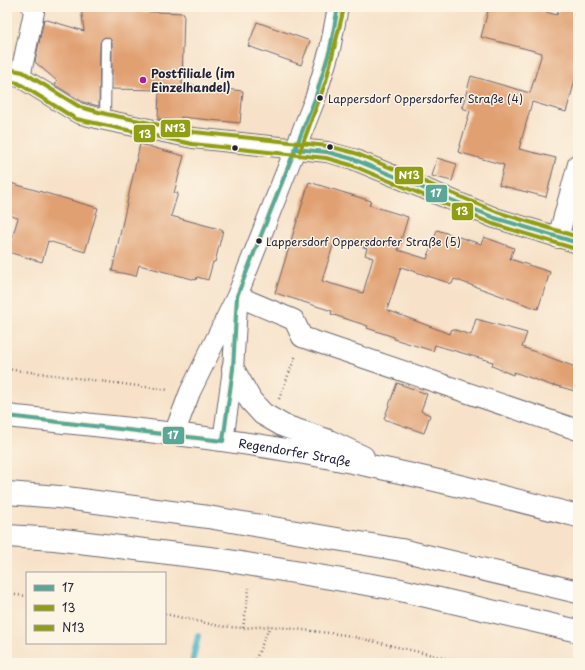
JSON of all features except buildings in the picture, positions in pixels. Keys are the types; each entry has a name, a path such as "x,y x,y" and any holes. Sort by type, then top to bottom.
{"main road":[{"path":"233,369 251,401 263,414 284,426 329,441 393,471"},
{"name":"Regendorfer Straße","path":"7,416 174,434 286,450 393,471 578,516"},
{"path":"7,493 59,498 208,517 386,547 578,592"},
{"path":"7,536 55,539 217,559 396,589 578,632"}],"street":[{"path":"32,7 34,12 13,76 78,113 193,138 327,152 353,159 495,218 578,243"},
{"path":"174,434 190,392 237,296 315,99 330,49 338,7"},
{"path":"558,238 578,164"},
{"path":"237,296 294,320 302,337 578,430"},
{"path":"223,441 233,369 237,296"}],"lane":[{"path":"105,120 106,43"}],"path":[{"path":"277,403 302,337"},
{"path":"7,369 172,390"},
{"path":"243,628 249,588"},
{"path":"7,594 26,596"},
{"path":"166,614 219,626 243,628 270,626 346,635 466,663"},
{"path":"254,663 270,626"}],"waterway":[{"path":"192,663 198,636"}],"transit line":[{"name":"17","path":"7,416 223,441 233,369 237,296 315,99 330,49 338,7"},
{"name":"13","path":"300,151 326,81 344,8"},
{"name":"N13","path":"8,69 23,72 80,107 106,114 194,132 328,146 355,153 497,212 578,237"},
{"name":"13","path":"7,81 18,83 76,119 192,144 326,158 351,165 493,224 576,249"},
{"name":"17","path":"294,149 327,152 353,159 495,218 578,243"}],"place":[{"name":"Postfiliale (im Einzelhandel)","path":"143,80"},
{"name":"Lappersdorf Oppersdorfer Straße (4)","path":"320,98"},
{"name":"Lappersdorf Oppersdorfer Straße (5)","path":"259,241"}]}
